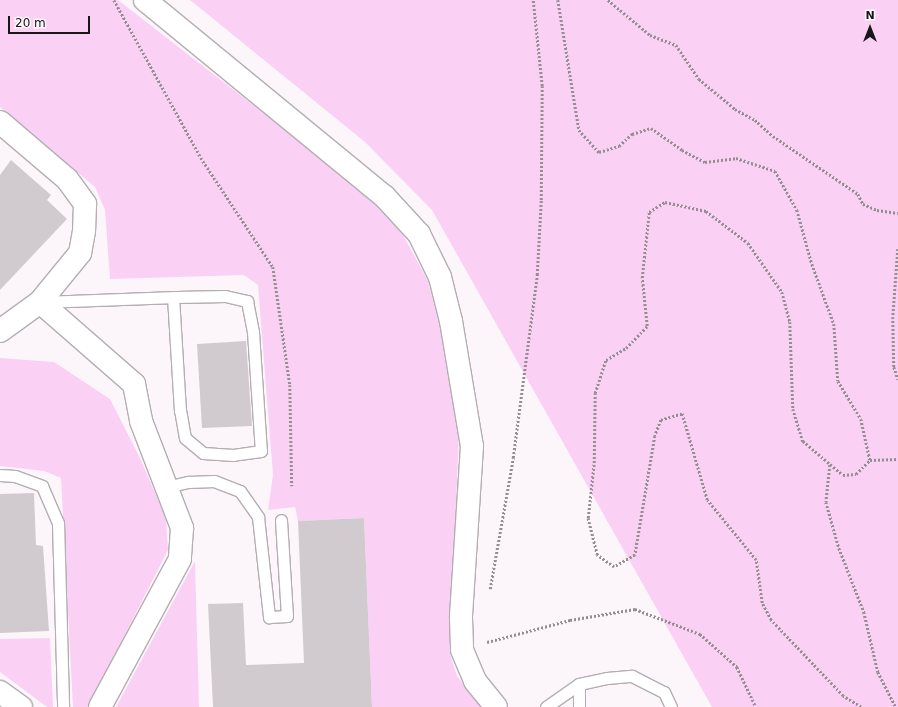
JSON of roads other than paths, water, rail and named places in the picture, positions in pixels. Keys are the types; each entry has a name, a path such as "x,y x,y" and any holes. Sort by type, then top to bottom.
{"street":[{"path":"145,0 384,196 419,234 440,277 451,321 472,446 462,618 462,650 475,681 496,707"},
{"path":"0,122 67,178 85,204 84,231 80,252 40,302 0,331"},
{"path":"40,302 134,384 141,422 182,528 180,559 100,707"},
{"path":"0,692 20,707"}],"lane":[{"path":"40,302 161,297 225,296 247,301 253,332 261,450 233,455 203,453 184,438 180,411 173,297"},
{"path":"0,475 15,476 42,486 58,523 63,707"},
{"path":"166,487 188,482 214,480 240,491 258,517 268,617 287,616 281,520"},
{"path":"546,707 579,684 632,676 664,692 672,707"},
{"path":"579,684 579,707"}]}
